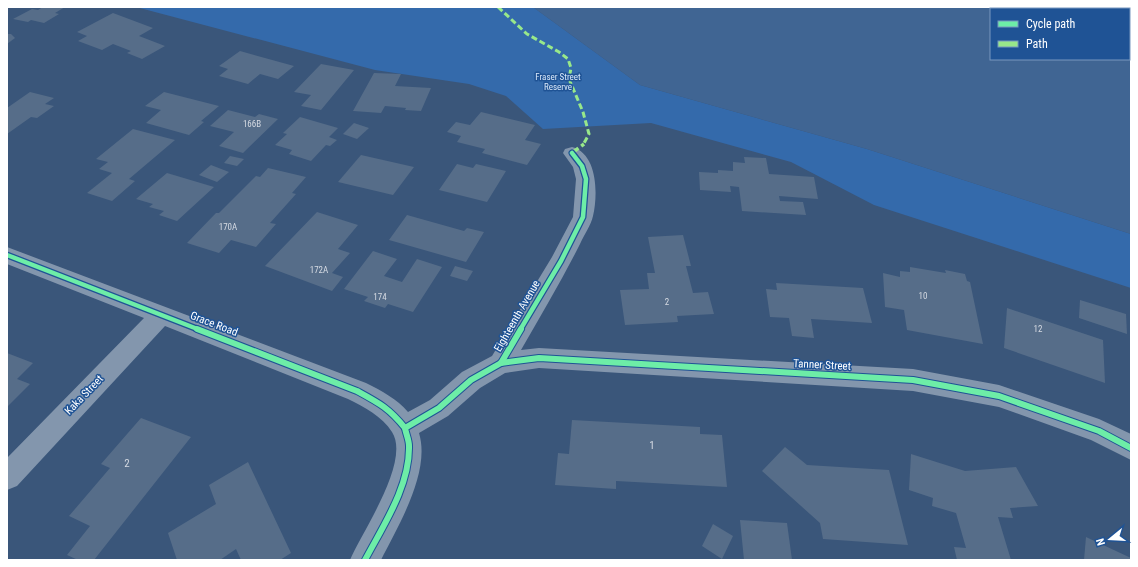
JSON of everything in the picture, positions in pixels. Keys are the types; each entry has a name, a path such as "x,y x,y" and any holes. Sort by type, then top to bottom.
{"street":[{"name":"Eighteenth Avenue","path":"405,428 439,408 471,380 501,363 560,261 583,217 586,180 582,166 572,153"},
{"name":"Grace Road","path":"7,255 357,391 393,413 405,428"},
{"name":"Kaka Street","path":"7,477 161,315"},
{"name":"Tanner Street","path":"501,363 539,358 913,380 999,396 1098,431 1131,448"},
{"path":"365,560 396,497 408,467 409,446 405,428"}],"green space":[{"name":"Fraser Street Reserve","path":"136,7 533,7 640,85 867,149 1131,234 1131,288 874,205 791,162 651,123 543,129 506,96 469,84 375,70"}],"shaded area":[{"path":"533,7 1131,7 1131,234 867,149 640,85"}],"building":[{"path":"43,7 65,7 55,13 59,14 44,23 31,20 28,22 13,19 32,9 38,10"},
{"path":"113,13 153,28 139,36 165,46 142,59 127,53 131,51 113,44 102,50 78,41 87,36 77,32"},
{"path":"7,34 11,34 15,38 7,44"},
{"path":"240,51 294,66 278,79 260,74 248,84 219,76 228,69 219,66"},
{"path":"321,64 354,70 321,110 301,106 311,95 294,92"},
{"path":"374,73 401,74 395,86 431,88 421,111 405,110 406,108 385,106 381,113 353,111"},
{"path":"30,92 54,98 45,104 54,106 37,118 31,117 7,134 7,108"},
{"path":"164,92 219,106 201,121 204,122 189,135 146,123 161,110 145,106"},
{"path":"228,110 255,117 259,114 278,119 243,153 219,146 234,132 210,126"},
{"path":"481,112 535,125 525,140 541,144 527,165 482,153 485,149 457,142 461,136 447,132 456,122 470,125"},
{"path":"300,117 338,128 329,137 337,140 330,146 326,145 311,161 289,154 292,150 275,145 287,134 283,133"},
{"path":"354,123 369,128 357,139 343,134"},
{"path":"133,129 175,140 129,179 135,181 112,201 87,193 112,173 99,169 108,162 96,159"},
{"path":"361,155 414,167 393,195 338,182"},
{"path":"230,156 244,159 237,166 224,163"},
{"path":"744,157 766,158 769,174 814,177 818,199 779,196 780,201 803,202 806,215 742,211 739,187 730,186 731,192 700,190 699,172 718,173 718,170 733,171 733,162 745,163"},
{"path":"457,164 473,168 476,164 506,171 487,202 439,190"},
{"path":"211,165 229,172 217,182 199,175"},
{"path":"268,168 306,177 292,193 296,194 270,223 276,224 256,247 231,240 219,253 187,243 216,213 219,213 256,176 260,177"},
{"path":"167,173 214,187 177,221 159,215 164,211 149,207 153,204 136,199"},
{"path":"317,212 358,225 338,249 350,253 332,273 343,277 332,291 265,266"},
{"path":"407,215 464,231 467,228 484,232 466,262 389,240"},
{"path":"683,235 691,266 686,266 693,293 708,292 714,314 677,316 678,322 625,325 620,290 649,289 647,273 655,273 648,237"},
{"path":"373,251 397,259 384,276 402,282 417,259 442,267 413,312 388,304 385,308 364,301 368,297 344,289"},
{"path":"455,266 473,271 467,281 450,276"},
{"path":"910,267 946,273 945,270 965,274 967,281 970,282 983,344 907,330 904,310 885,307 883,273 900,277 900,271 910,272"},
{"path":"776,283 863,288 872,323 811,319 814,338 792,336 789,318 770,317 766,289 777,290"},
{"path":"1080,300 1126,314 1127,334 1079,318"},
{"path":"1007,308 1103,340 1105,383 1004,348"},
{"path":"7,353 33,363 17,379 30,384 7,407"},
{"path":"141,418 191,437 94,560 78,560 67,555 90,526 69,516 110,468 101,464"},
{"path":"572,420 700,427 700,434 722,435 727,487 616,481 616,489 555,485 558,453 569,454"},
{"path":"785,447 807,465 889,470 908,545 823,539 820,523 762,471"},
{"path":"911,454 965,471 1016,467 1038,506 1010,508 1013,518 998,517 1011,560 957,560 954,547 966,548 956,513 932,506 933,498 909,490"},
{"path":"248,462 291,553 280,560 241,560 236,549 220,560 177,560 168,533 216,504 209,485"},
{"path":"740,520 787,523 792,560 744,560"},
{"path":"713,524 733,536 722,559 702,546"},
{"path":"1086,537 1131,558 1131,560 1084,560"}],"marked path":[{"path":"498,7 527,34 559,52 568,59 571,68 569,79 583,112 589,134 585,143 572,153"}],"cycle path":[{"path":"365,560 386,520 405,474 409,446 405,428 439,408 471,380 501,363 561,261 583,217 586,179 582,166 572,153"},
{"path":"7,255 357,391 378,402 393,413 405,428"},
{"path":"501,363 539,358 913,380 999,396 1099,431 1131,448"}]}
